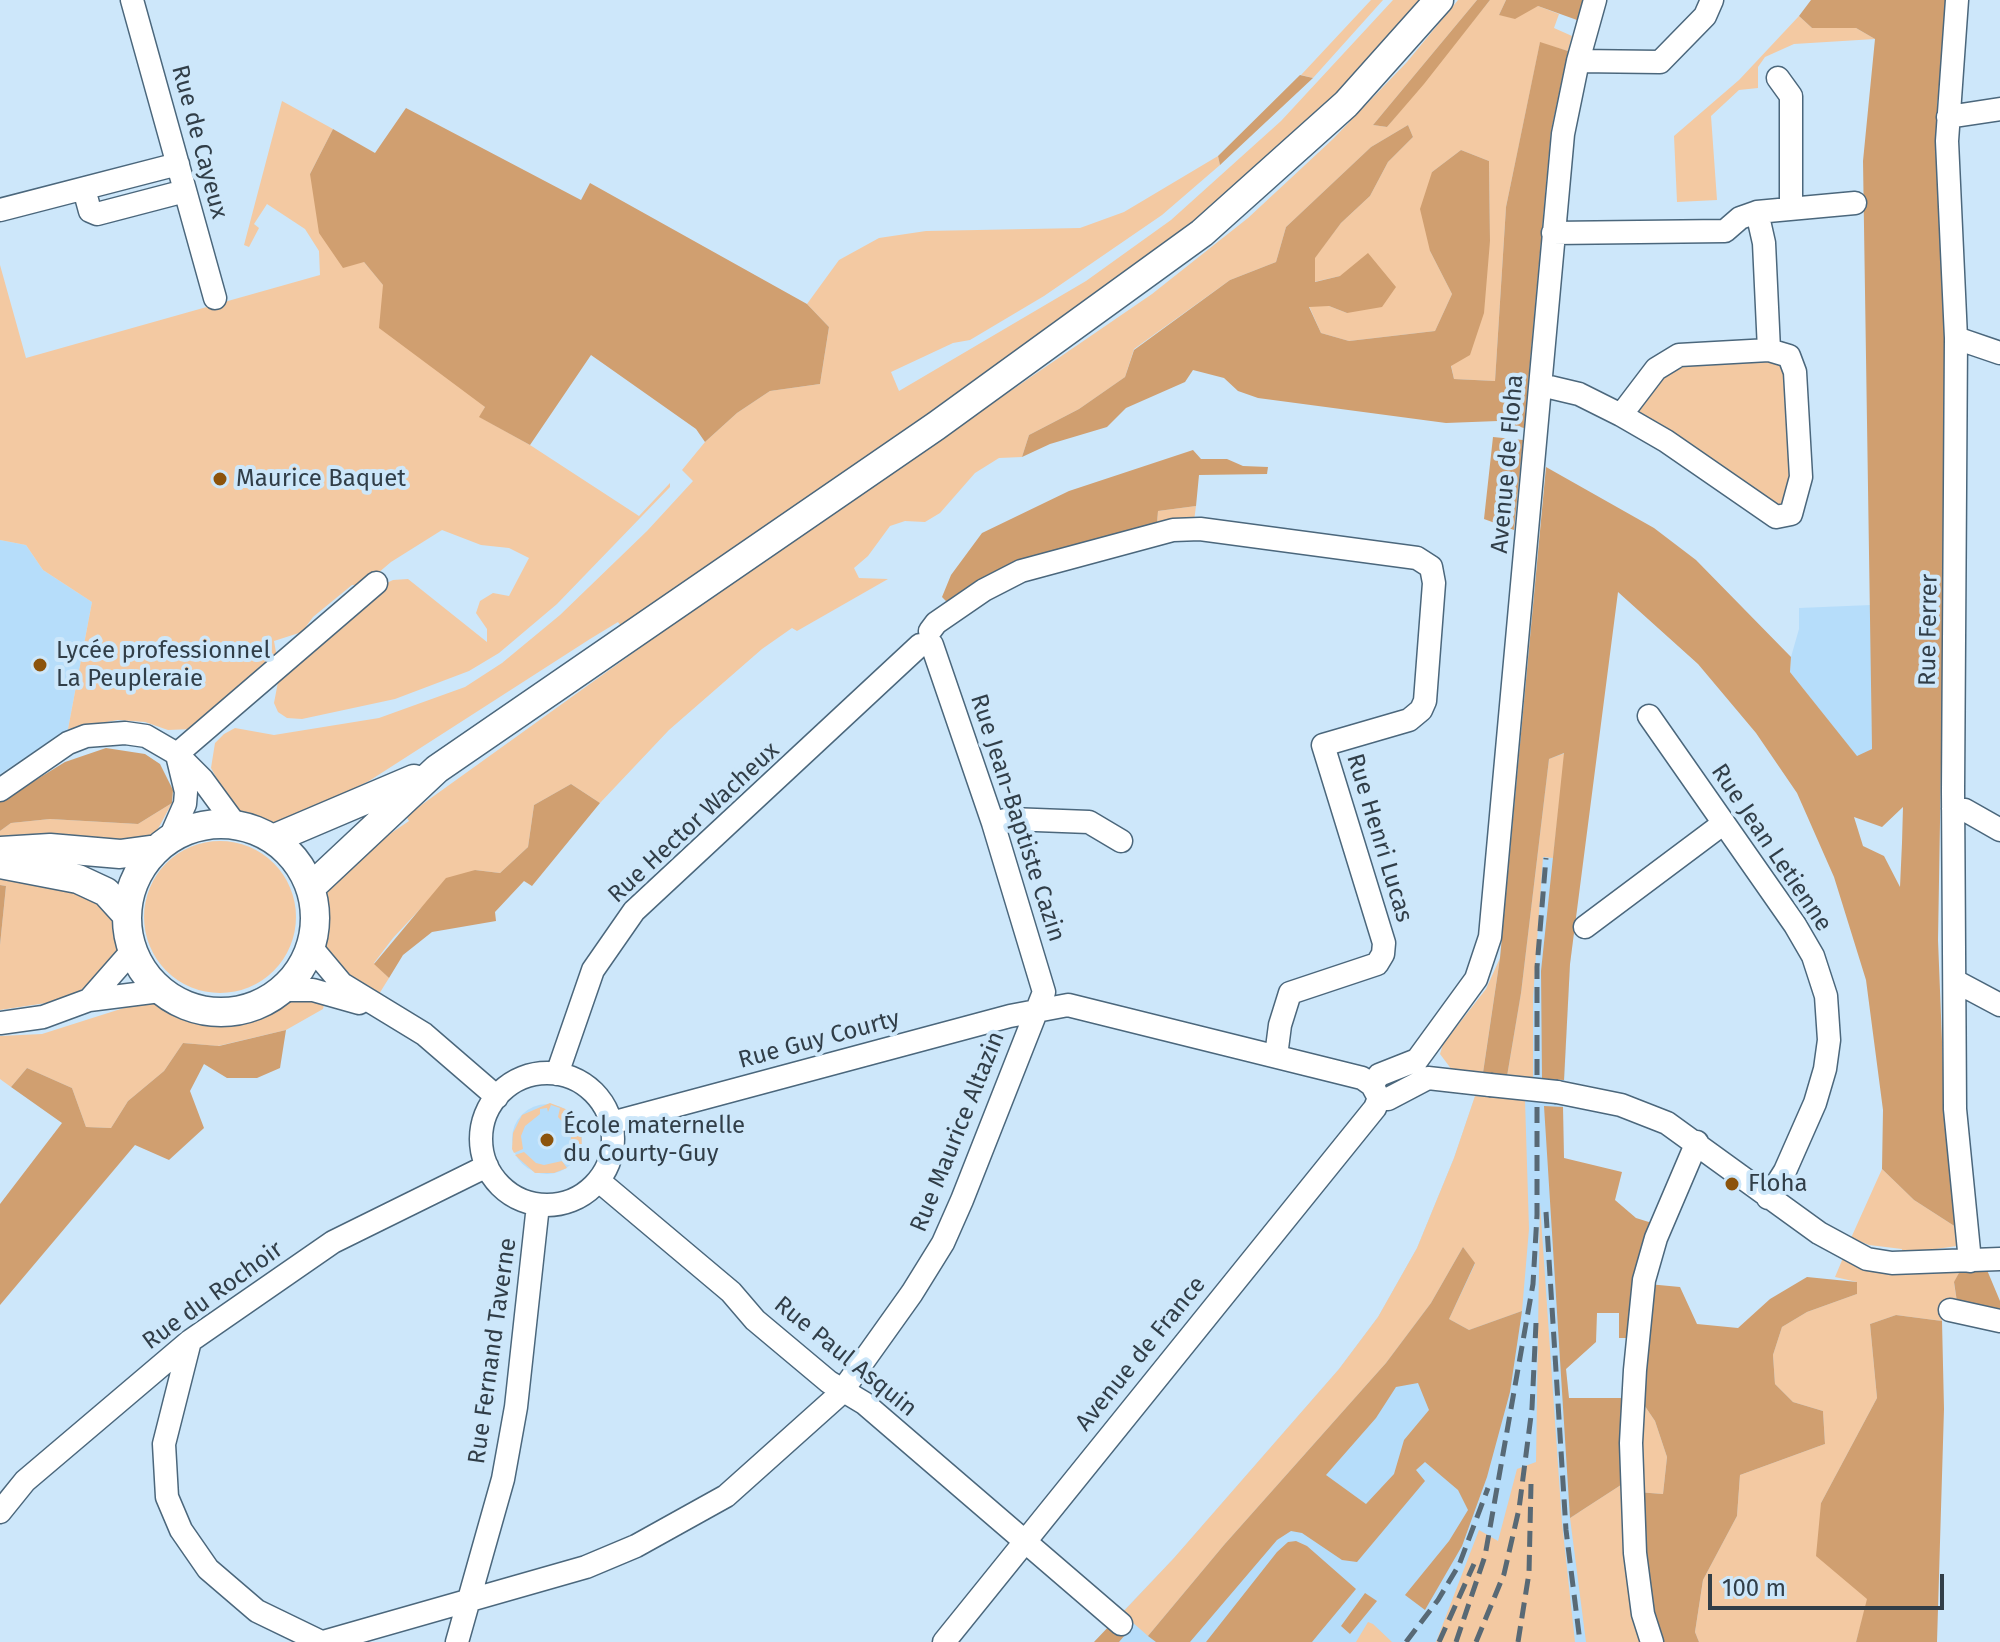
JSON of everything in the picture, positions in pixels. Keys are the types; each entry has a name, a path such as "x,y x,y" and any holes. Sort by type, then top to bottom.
{"main road":[{"path":"310,888 437,769 936,426 1202,233 1346,104 1439,0"},
{"path":"273,839 437,769"},
{"path":"0,851 50,848 120,854 163,844 201,825 235,824 273,839 296,861 310,888 315,918 311,947 294,977 282,990 254,1007 221,1013 189,1007 160,991 144,973 132,951 126,914 135,879 163,844"},
{"path":"0,864 78,879 106,892 126,914"}],"street":[{"name":"Rue de Cayeux","path":"132,0 215,298"},
{"name":"Avenue de Floha","path":"1423,1069 1476,979 1490,937 1563,134 1595,0"},
{"path":"1578,61 1660,62 1705,16 1712,0"},
{"name":"Rue Ferrer","path":"1957,0 1948,117 1956,338 1955,1109 1970,1261"},
{"path":"1778,78 1791,96 1791,208"},
{"path":"1948,117 2000,109"},
{"path":"0,210 178,164"},
{"path":"84,189 90,211 97,214 185,191"},
{"path":"1553,233 1725,231 1740,218 1757,212 1855,203"},
{"path":"1757,212 1764,243 1769,350"},
{"path":"1956,338 2000,353"},
{"path":"1541,385 1579,394 1621,415 1666,441 1776,517 1791,514 1801,477 1795,372 1789,356 1769,350 1679,355 1667,360 1621,415"},
{"name":"Rue Henri Lucas","path":"1173,530 1200,529 1417,558 1431,567 1433,575 1425,701 1421,710 1409,720 1323,745 1384,943 1383,954 1377,964 1290,993 1280,1025 1276,1056"},
{"name":"Rue Hector Wacheux","path":"557,1074 593,970 634,911 927,640 936,623 984,590 1021,571 1173,530"},
{"path":"177,754 376,583"},
{"name":"Rue Jean-Baptiste Cazin","path":"927,640 993,823 1044,992 1039,1008"},
{"name":"Rue Jean Letienne","path":"1649,716 1813,956 1829,1016 1825,1069 1815,1103 1785,1171 1768,1198"},
{"path":"0,790 68,743 86,736 125,733 146,736 177,754 202,779 235,824"},
{"path":"163,844 185,804 186,792 177,754"},
{"path":"1953,809 1965,810 2000,830"},
{"path":"993,823 1010,819 1089,822 1121,841"},
{"path":"1585,927 1724,823"},
{"path":"311,947 334,976 376,1008 424,1034 497,1097"},
{"path":"89,1000 132,951"},
{"path":"1955,981 2000,1005"},
{"path":"282,990 313,990 376,1008"},
{"path":"0,1023 43,1017 89,1000 160,991"},
{"name":"Rue Guy Courty","path":"611,1123 1039,1008 1068,1005 1362,1078 1376,1092"},
{"name":"Rue Maurice Altazin","path":"322,1642 586,1567 636,1546 726,1496 809,1425 844,1390 886,1333 943,1243 1039,1008"},
{"path":"1376,1092 1379,1075 1423,1069 1490,1085 1557,1092 1631,1108 1667,1123 1819,1233 1876,1262 2000,1259"},
{"path":"557,1074 571,1078 597,1096 611,1123 611,1156 599,1181 571,1201 538,1205 507,1192 487,1166 482,1146 483,1125 497,1097 519,1080 557,1074"},
{"name":"Avenue de France","path":"944,1642 1375,1108 1376,1092"},
{"path":"1652,1642 1643,1614 1635,1553 1631,1443 1635,1370 1644,1280 1656,1238 1697,1142"},
{"name":"Rue du Rochoir","path":"0,1512 25,1481 190,1341 333,1242 487,1166"},
{"name":"Rue Paul Asquin","path":"599,1181 731,1292 755,1320 864,1403 1121,1624"},
{"name":"Rue Fernand Taverne","path":"457,1642 503,1479 516,1407 538,1205"},
{"path":"1950,1310 2000,1321"},
{"path":"190,1341 164,1444 167,1497 181,1530 208,1569 257,1611 322,1642"}],"shaded area":[{"path":"1371,0 1383,0 1313,78 1301,75"},
{"path":"1393,0 1425,0 1317,117 1204,220 924,418 621,626 618,622 590,639 369,781 282,824 265,825 233,808 211,768 215,743 224,734 235,728 274,735 379,718 465,687 502,663 560,615 647,531 693,481 682,470 705,442 737,413 770,391 820,384 829,327 807,304 839,260 879,238 926,231 1080,228 1124,212 1218,156 1220,165 1162,215 1044,296 970,340 953,343 891,372 899,391 1086,281 1171,220 1281,121"},
{"path":"1458,0 1477,0 1373,125 1387,127 1490,0 1506,0 1499,15 1538,6 1559,14 1554,28 1572,36 1568,51 1540,43 1506,207 1495,381 1454,379 1451,365 1490,241 1489,161 1461,150 1432,172 1430,251 1452,294 1435,331 1349,341 1321,333 1309,306 1329,306 1347,313 1340,276 1314,282 1315,257 1341,223 1370,196 1388,162 1413,137 1408,125 1371,147 1286,227 1276,262 1230,280 1134,349 1125,377 1079,409 1029,435 1022,457 999,458 975,473 940,513 925,522 905,521 890,526 868,556 854,568 859,578 888,579 797,631 792,628 762,649 669,730 600,803 571,784 534,805 528,847 500,873 475,870 421,908 393,938 374,963 389,978 379,994 342,974 320,945 324,893 375,844 409,821 406,816 736,579 1152,294 1248,218 1333,139 1407,62"},
{"path":"1477,0 1490,0 1387,127 1373,125"},
{"path":"1506,0 1583,0 1577,20 1538,6 1515,19 1499,15"},
{"path":"1811,0 1947,0 1937,107 1948,351 1938,940 1944,1092 1959,1229 1914,1200 1882,1169 1883,1110 1866,980 1834,877 1797,793 1756,733 1698,664 1618,592 1570,964 1564,1080 1542,1079 1541,971 1564,753 1549,759 1521,993 1507,1076 1483,1073 1500,958 1546,467 1654,528 1696,560 1791,657 1790,672 1857,756 1872,749 1863,161 1875,39 1856,28 1812,28 1799,16","holes":["1903,807 1900,887 1884,856 1863,846 1854,817 1882,827"]},
{"path":"1799,16 1812,28 1856,28 1875,39 1794,44 1765,57 1758,67 1758,88 1739,90 1711,116 1717,200 1677,202 1674,136 1739,80"},
{"path":"1540,42 1568,51 1551,131 1524,428 1498,421 1446,423 1258,398 1238,391 1224,378 1193,370 1185,382 1126,408 1107,427 1050,444 1022,457 1029,435 1079,409 1125,377 1134,350 1230,280 1276,262 1286,227 1371,147 1408,125 1413,137 1388,162 1370,196 1341,223 1315,258 1315,282 1340,276 1368,253 1396,287 1382,307 1347,313 1329,306 1309,307 1321,333 1349,341 1435,331 1452,294 1430,251 1420,209 1432,172 1461,150 1489,161 1490,241 1484,313 1470,355 1451,366 1454,379 1495,381 1506,207"},
{"path":"1300,75 1313,78 1220,165 1218,156"},
{"name":"Maurice Baquet","path":"282,101 333,129 310,174 364,262 485,407 480,417 530,445 639,516 670,483 670,487 557,604 499,653 469,671 395,699 302,719 287,718 278,712 274,703 278,682 378,587 393,580 408,579 487,642 487,629 476,613 480,601 493,593 509,596 529,558 509,548 481,545 442,530 391,562 364,585 352,585 313,617 302,632 274,641 277,658 192,729 168,730 145,722 118,720 68,729 92,602 43,570 26,545 0,540 0,265 26,358 320,275 319,251 305,229 267,204 254,224 259,228 249,247 244,245"},
{"path":"406,108 581,200 590,183 807,304 829,327 820,384 770,391 737,413 705,442 696,429 591,355 530,445 479,417 485,407 379,328 383,285 364,262 343,268 319,233 310,174 333,129 375,153"},
{"path":"1789,356 1791,514 1621,415 1667,360"},
{"path":"1493,437 1523,440 1514,530 1484,519"},
{"path":"1193,450 1201,459 1227,459 1243,466 1268,467 1267,474 1199,475 1196,506 1158,511 1157,523 1030,557 995,572 948,603 942,597 951,575 982,533 1069,491"},
{"path":"1196,506 1194,521 1157,523 1158,511"},
{"name":"Lycée professionnel La Peupleraie","path":"0,540 26,545 43,570 92,602 68,729 0,774"},
{"path":"1539,543 1589,806 1570,964 1563,1107 1566,1369 1591,1642 1094,1642 1174,1558 1339,1369 1378,1317 1417,1248 1454,1158 1483,1073 1500,958"},
{"path":"1871,605 1872,749 1857,757 1790,672 1791,657 1799,629 1799,608"},
{"path":"106,748 145,754 160,764 173,790 172,803 138,824 50,819 11,823 0,831 0,802 65,762"},
{"path":"1565,753 1553,858 1543,857 1533,998 1533,1079 1507,1076 1521,993 1549,759"},
{"path":"571,784 600,803 532,886 524,881 495,912 496,921 432,932 403,955 389,978 374,964 446,878 475,870 500,873 528,847 534,805"},
{"path":"172,803 153,838 139,843 0,837 0,831 11,823 50,819 138,824"},
{"path":"220,841 249,846 274,863 291,888 296,917 291,946 274,971 249,988 220,993 191,988 166,971 149,946 144,917 149,888 166,863 191,846"},
{"path":"0,873 49,881 105,907 119,936 118,951 109,965 80,991 53,1002 0,1010 0,945 6,886 0,885"},
{"path":"0,885 6,886 0,945"},
{"path":"1500,958 1483,1073 1452,1070 1440,1054 1443,1044 1486,989"},
{"path":"293,996 325,1001 323,1009 286,1030 218,1046 183,1043 164,1071 128,1101 111,1128 86,1127 72,1088 27,1068 11,1087 0,1079 0,1036 42,1034 152,999 192,1016 214,1020 256,1014"},
{"path":"286,1030 280,1068 257,1078 227,1078 204,1064 190,1091 204,1128 169,1160 135,1145 0,1305 0,1204 62,1123 11,1087 27,1068 72,1088 86,1127 111,1128 128,1101 164,1071 183,1043 219,1046"},
{"path":"1475,1096 1525,1100 1529,1229 1522,1311 1469,1330 1449,1319 1475,1264 1463,1247 1431,1303 1386,1363 1224,1545 1148,1636 1122,1613 1339,1369 1378,1317 1417,1248 1454,1158"},
{"path":"550,1103 568,1110 581,1129 582,1148 574,1163 568,1155 572,1132 558,1117 560,1108 551,1105 548,1112 547,1108 540,1109 540,1114 525,1126 521,1136 523,1149 514,1153 512,1149 513,1133 522,1115"},
{"name":"École maternelle du Courty-Guy","path":"540,1104 554,1104 576,1119 582,1139 580,1152 572,1164 554,1174 540,1174 518,1159 512,1146 512,1132 527,1110"},
{"path":"1544,1106 1563,1107 1564,1158 1622,1172 1615,1200 1636,1218 1652,1223 1631,1290 1632,1338 1619,1338 1619,1313 1597,1313 1596,1342 1566,1369 1569,1398 1627,1398 1624,1483 1570,1518"},
{"path":"524,1152 536,1163 544,1165 562,1161 567,1168 554,1173 535,1173 515,1155"},
{"path":"1882,1169 1914,1200 1959,1229 1957,1246 1929,1250 1930,1273 1960,1271 1954,1283 1957,1302 1943,1306 1942,1321 1896,1315 1870,1324 1877,1398 1821,1503 1868,1599 1856,1642 1699,1642 1695,1632 1703,1580 1737,1516 1740,1475 1825,1444 1823,1411 1793,1402 1775,1384 1773,1355 1782,1327 1807,1312 1857,1294 1857,1282 1835,1277 1843,1258 1889,1273 1904,1273 1902,1249 1869,1245 1851,1238"},
{"path":"1540,1204 1562,1523 1575,1642 1436,1642 1479,1530 1498,1541 1517,1469 1536,1462"},
{"path":"1463,1247 1475,1263 1449,1319 1469,1330 1522,1311 1510,1392 1487,1477 1462,1546 1425,1610 1405,1595 1449,1541 1468,1510 1458,1490 1425,1462 1416,1470 1425,1481 1357,1562 1342,1560 1302,1533 1291,1531 1277,1540 1190,1642 1156,1642 1148,1636 1224,1545 1386,1363 1431,1303","holes":["1418,1383 1429,1410 1404,1440 1394,1474 1366,1504 1326,1475 1376,1418 1396,1387"]},
{"path":"1987,1270 2000,1301 2000,1313 1957,1302 1954,1282 1960,1271"},
{"path":"1807,1277 1857,1282 1857,1294 1807,1312 1782,1327 1773,1355 1775,1384 1793,1402 1823,1411 1825,1444 1740,1475 1737,1516 1703,1580 1695,1632 1699,1642 1658,1642 1637,1492 1663,1494 1667,1457 1655,1421 1638,1396 1648,1284 1680,1287 1697,1324 1738,1328 1770,1299"},
{"path":"1896,1315 1942,1321 1944,1409 1937,1642 1856,1642 1867,1599 1816,1556 1821,1503 1877,1398 1870,1324"},
{"path":"1638,1396 1655,1421 1667,1457 1663,1494 1637,1492"},
{"path":"1624,1483 1643,1642 1586,1642 1570,1518"},
{"path":"1296,1541 1307,1546 1356,1589 1312,1642 1206,1642 1277,1552 1288,1542"},
{"path":"1365,1593 1377,1601 1350,1634 1341,1626"},
{"path":"1368,1622 1373,1624 1392,1642 1356,1642"},
{"path":"1112,1623 1125,1635 1119,1642 1094,1642"}],"railway":[{"path":"1456,1642 1485,1556 1533,1284 1537,1215 1537,967 1546,858"},
{"path":"1546,1212 1566,1530 1580,1642"},
{"path":"1476,1642 1504,1574 1519,1509 1532,1408 1536,1323"},
{"path":"1518,1642 1529,1573 1531,1484"},
{"path":"1406,1642 1438,1600 1459,1565 1488,1488"},
{"path":"1439,1642 1474,1564"}],"place":[{"name":"Maurice Baquet","path":"220,479"},
{"name":"Lycée professionnel La Peupleraie","path":"40,665"},
{"name":"École maternelle du Courty-Guy","path":"547,1140"},
{"name":"Floha","path":"1732,1184"}]}
